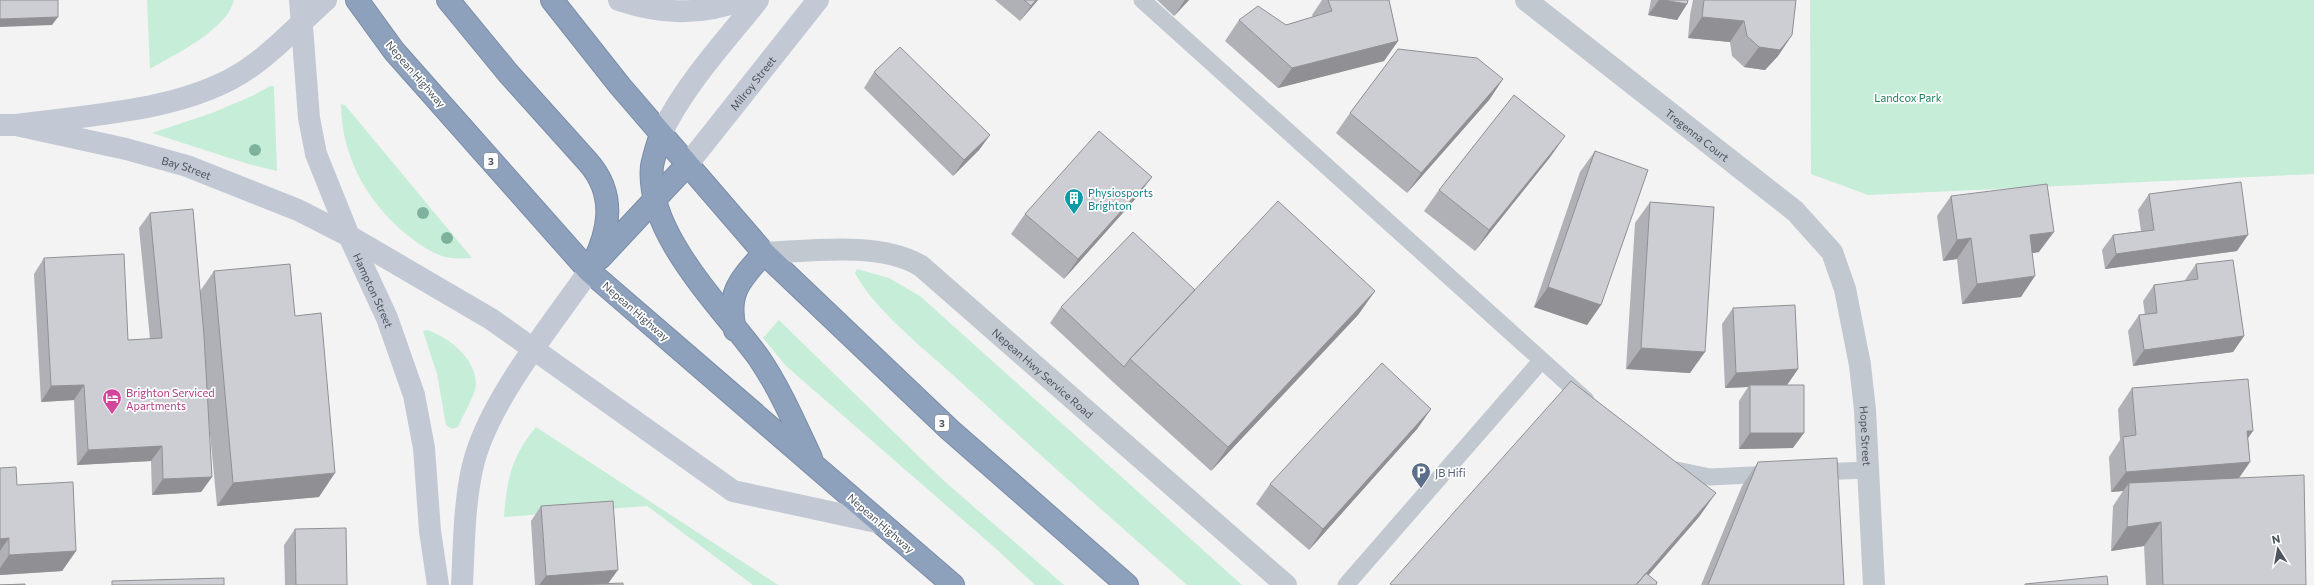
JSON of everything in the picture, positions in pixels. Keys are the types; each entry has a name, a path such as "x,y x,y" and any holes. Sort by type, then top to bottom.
{"highway":[{"name":"Nepean Highway","path":"356,0 394,51 589,270 953,585"},
{"path":"448,0 508,73 588,162 600,178 606,202 606,231 603,244 589,270"},
{"name":"3","path":"552,0 620,86 764,253 950,430 1126,585"},
{"path":"661,134 652,166 655,200 674,242 695,278 759,359 769,374 816,466"},
{"path":"589,270 687,165"},
{"path":"735,330 732,308 736,287 764,253"}],"street":[{"name":"Bay Street","path":"8,125 148,106 201,92 249,68 301,10 326,0"},
{"path":"619,0 644,8 673,12 710,9 742,0"},
{"path":"661,134 671,113 694,78 758,0"},
{"name":"Milroy Street","path":"687,165 818,0"},
{"name":"Tregenna Court","path":"1526,0 1795,211 1832,252 1845,289"},
{"name":"Hampton Street","path":"301,10 309,118 313,142 322,172 349,236 387,318 414,395 424,448 430,531 438,585"},
{"name":"Bay Street","path":"8,125 126,149 187,166 273,199 349,236 455,297 534,350 733,491 881,523"},
{"name":"Nepean Hwy Service Road","path":"764,253 826,250 882,252 905,257 921,266 1286,585"},
{"path":"462,585 467,503 476,454 497,407 589,270"},
{"name":"Hope Street","path":"1845,289 1860,365 1869,470 1874,585"}],"lane":[{"path":"1142,0 1541,361 1600,412"},
{"path":"1346,585 1541,361"},
{"path":"1652,457 1664,467 1710,477 1869,470"}],"green space":[{"path":"147,0 234,0 229,11 211,31 199,40 150,69"},
{"name":"Landcox Park","path":"1810,0 2314,0 2314,174 1868,195 1811,174"},
{"path":"270,86 274,86 277,171 248,164 152,133 212,113 252,96"},
{"path":"341,104 345,105 472,258 451,258 432,252 415,241 385,214 372,198 353,163 346,144 342,124"},
{"path":"857,269 889,278 920,296 1242,585 1187,585 913,340 886,314 863,287 855,273"},
{"path":"779,320 943,480 1064,585 1035,585 994,547 786,366 763,338"},
{"path":"427,330 444,338 460,350 471,366 475,375 476,384 471,399 458,427 452,429 446,425 437,374 423,331"},
{"path":"536,427 778,585 753,585 647,506 504,517 507,491 512,469 521,448"}],"building":[{"path":"0,0 58,0 58,17 0,19"},
{"path":"1024,0 1036,0 1031,6"},
{"path":"1328,0 1389,0 1398,41 1292,68 1239,20 1258,6 1286,25 1332,11"},
{"path":"1663,0 1688,0 1687,4"},
{"path":"1704,0 1796,0 1792,35 1780,50 1759,47 1747,36 1744,21 1702,17"},
{"path":"900,47 990,135 964,160 874,72"},
{"path":"1398,49 1477,58 1503,79 1421,173 1350,113"},
{"path":"1514,95 1565,136 1489,230 1439,190"},
{"name":"Physiosports Brighton","path":"1099,131 1152,177 1078,259 1025,214"},
{"path":"1595,151 1648,170 1601,305 1548,287"},
{"path":"2241,182 2248,235 2116,254 2113,235 2154,230 2149,194"},
{"path":"2047,184 2054,232 2030,235 2035,276 1977,284 1971,238 1957,240 1951,196"},
{"path":"1278,201 1375,291 1228,447 1130,359"},
{"path":"1650,202 1714,207 1705,352 1641,348"},
{"path":"193,209 204,336 212,477 163,479 162,446 88,450 84,385 51,386 44,258 124,254 128,340 162,338 150,213"},
{"path":"1133,232 1195,290 1124,367 1061,307"},
{"path":"2233,260 2244,336 2144,350 2139,315 2157,313 2154,285 2198,279 2196,264"},
{"path":"290,264 295,316 321,313 335,473 233,483 214,271"},
{"path":"1795,305 1798,369 1736,373 1733,308"},
{"path":"1382,363 1431,409 1323,529 1270,484"},
{"path":"2248,379 2253,431 2247,431 2250,462 2126,472 2123,437 2136,435 2132,388"},
{"path":"1571,381 1716,493 1636,585 1390,584"},
{"path":"1750,385 1804,385 1804,433 1750,433"},
{"path":"1837,458 1844,585 1708,585 1758,462"},
{"path":"16,467 17,485 73,482 76,551 9,555 9,538 0,539 0,468"},
{"path":"2304,475 2306,585 2163,585 2161,522 2127,527 2129,483"},
{"path":"613,501 618,570 546,576 541,506"},
{"path":"346,528 347,585 296,585 295,529"},
{"path":"1646,573 1657,582 1656,585 1636,585"},
{"path":"2107,576 2108,585 2025,585 2025,584"},
{"path":"224,578 224,585 112,585 112,581"},
{"path":"623,583 623,585 567,585"},
{"path":"25,584 25,585 0,585"}],"place":[{"name":"Physiosports Brighton","path":"1074,215"},
{"name":"Brighton Serviced Apartments","path":"112,415"},
{"name":"JB Hifi","path":"1421,489"}]}
